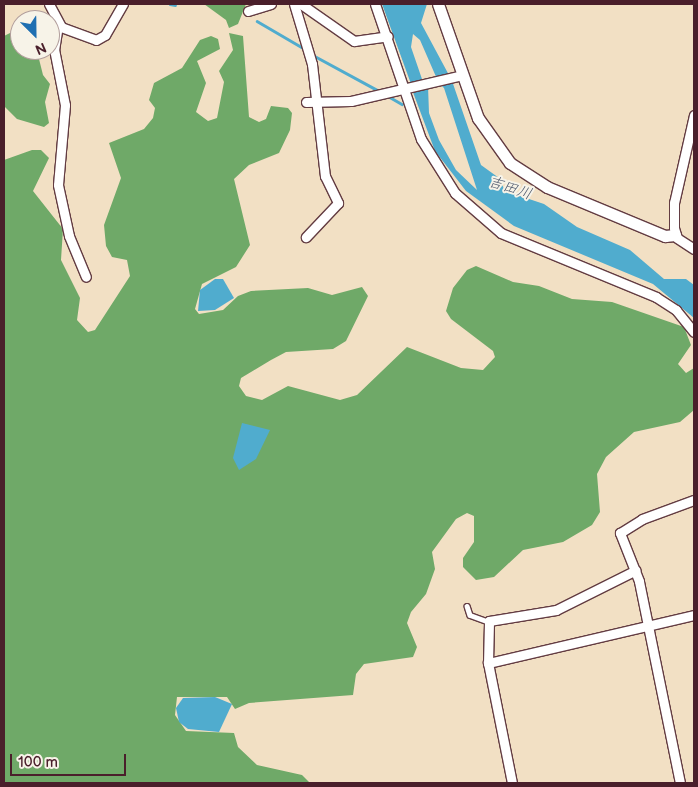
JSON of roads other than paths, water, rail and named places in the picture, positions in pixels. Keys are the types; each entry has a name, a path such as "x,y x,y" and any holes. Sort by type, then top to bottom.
{"street":[{"path":"60,26 100,39 122,4"},
{"path":"248,12 271,4"},
{"path":"294,4 308,51 317,101 323,169 338,205 306,237"},
{"path":"301,4 354,41 388,36"},
{"path":"375,4 441,176 494,228 648,292 676,310 694,332"},
{"path":"438,4 460,76 484,131 521,172 665,236 675,235 694,249"},
{"path":"56,60 65,105 58,185 69,236 86,277"},
{"path":"306,102 350,101 405,86 460,76"},
{"path":"675,235 674,202 694,116"},
{"path":"680,783 636,570 621,532 642,518 694,500"},
{"path":"512,783 488,663 489,622 556,610 636,570"},
{"path":"488,663 648,629 694,615"}],"lane":[{"path":"467,606 470,615 489,622"}],"water":[{"path":"382,4 427,4 421,23 450,77 437,79 420,40 413,34 411,47 423,82 411,84"},
{"path":"451,78 481,165 499,178 505,191 544,204 577,227 630,250 664,279 686,279 694,285 694,318 653,284 514,226 466,191 435,151 411,87 428,86 429,113 439,140 456,170 477,190 444,88 437,81"},
{"path":"215,279 223,279 234,298 215,310 198,311 200,290"},
{"path":"242,423 270,430 256,459 239,470 233,458"},
{"path":"215,697 232,704 219,732 188,729 179,722 176,708 183,698"}],"waterway":[{"path":"170,4 175,5"},
{"path":"257,21 305,49"},
{"path":"311,54 381,92"},
{"path":"388,96 402,104"}],"water label":[{"name":"吉田川","path":"510,188"}]}
